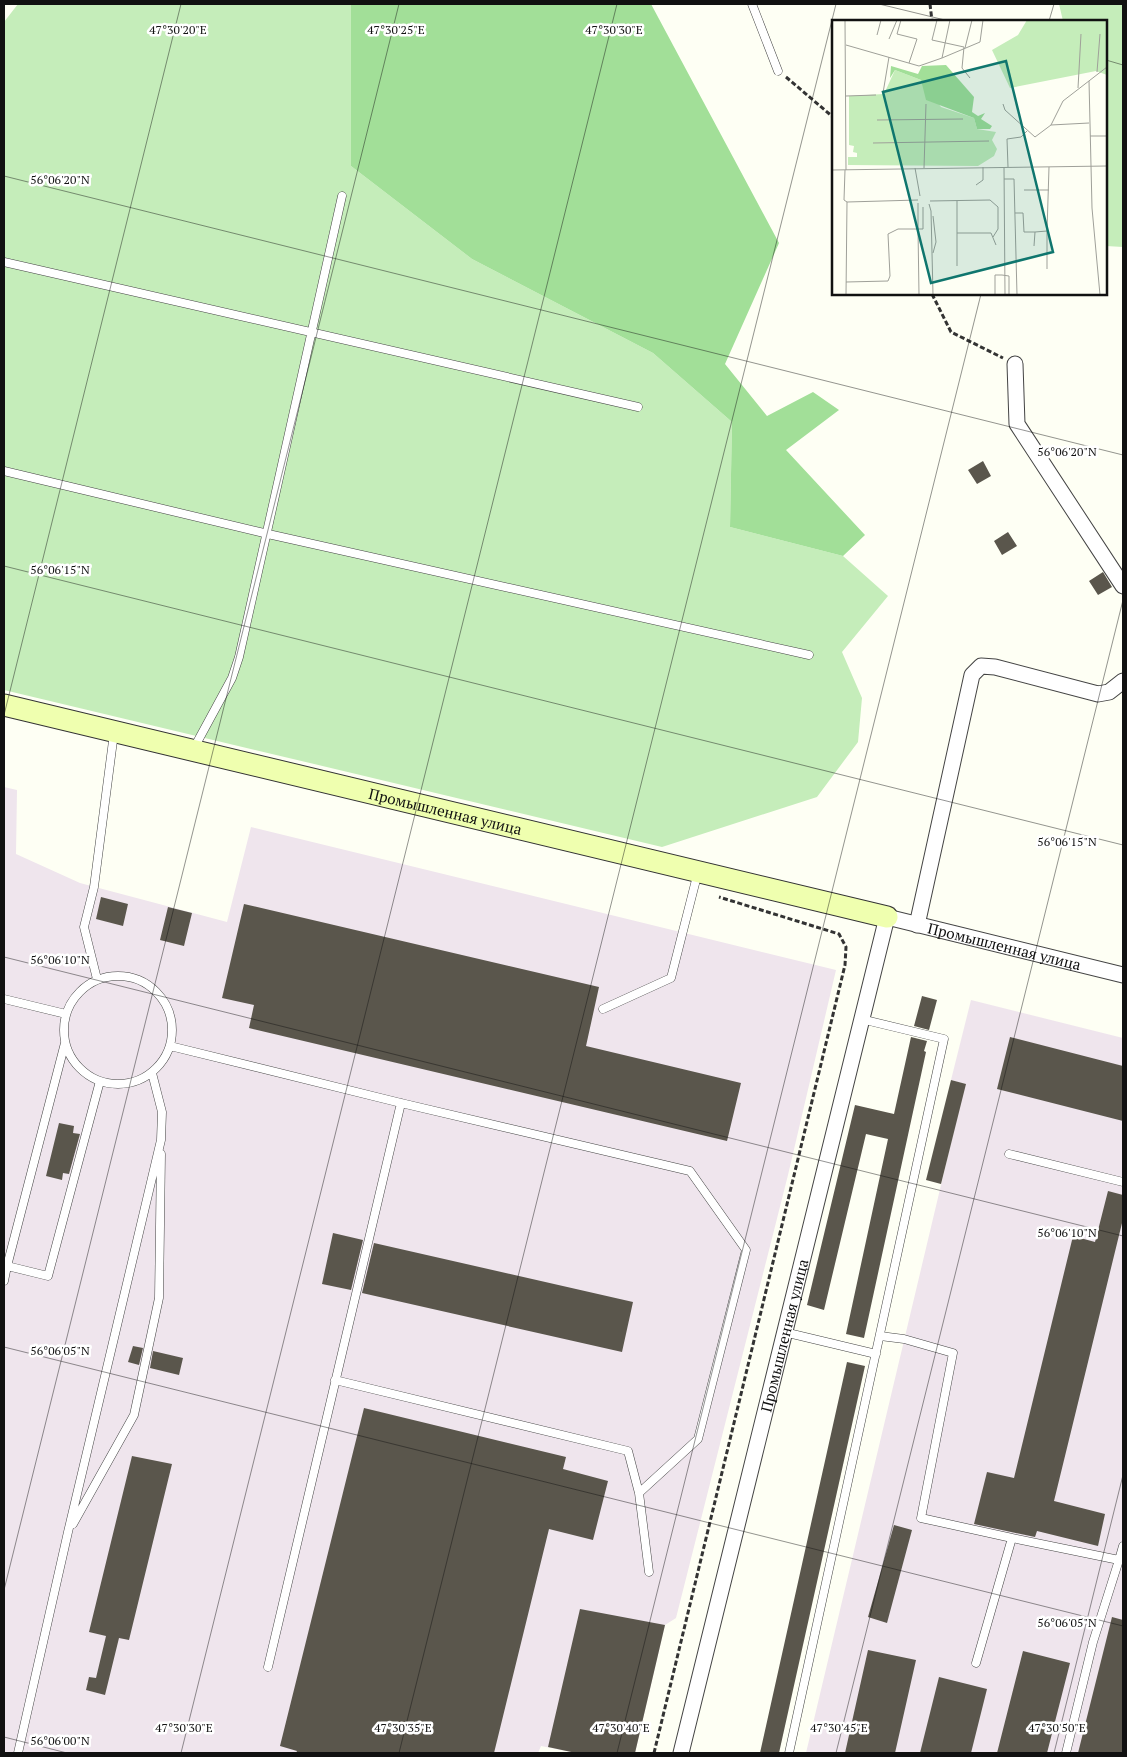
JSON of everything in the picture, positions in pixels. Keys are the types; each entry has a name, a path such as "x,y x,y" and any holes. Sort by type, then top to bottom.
{"street":[{"path":"1015,364 1017,424 1123,586"},
{"path":"917,925 972,675 981,666 995,667 1098,694 1109,692 1123,681"},
{"name":"Промышленная улица","path":"4,705 193,750 696,880 887,917 1123,975"},
{"name":"Промышленная улица","path":"681,1753 887,917"}],"lane":[{"path":"752,4 778,71"},
{"path":"193,750 232,678 240,657 342,196"},
{"path":"4,262 638,406"},
{"path":"4,471 268,534 809,655"},
{"path":"97,979 84,927 94,887 114,731"},
{"path":"603,1009 671,978 696,880"},
{"path":"112,976 128,976 138,979 162,997 171,1015 170,1046 166,1056 152,1073 143,1079 127,1084 100,1082 84,1073 72,1059 65,1043 63,1028 66,1014 78,993 97,979 112,976"},
{"path":"4,998 66,1014"},
{"path":"789,1753 944,1040 861,1019"},
{"path":"4,1281 6,1265 65,1043"},
{"path":"170,1046 690,1171 746,1250 698,1439 639,1493"},
{"path":"68,1532 134,1416 159,1298 162,1112 152,1073"},
{"path":"6,1265 48,1276 100,1082"},
{"path":"268,1667 401,1103"},
{"path":"18,1753 68,1532 162,1140"},
{"path":"1009,1154 1123,1182"},
{"path":"784,1332 876,1354"},
{"path":"880,1336 904,1339 953,1353 921,1518 1119,1560"},
{"path":"335,1380 628,1451 639,1493 649,1572"},
{"path":"976,1663 1012,1538"},
{"path":"1066,1753 1093,1642 1123,1546"}],"path":[{"path":"930,4 932,20"},
{"path":"778,71 832,116"},
{"path":"932,295 951,332 1015,364"},
{"path":"654,1753 845,965 846,947 840,934 696,880"}],"shaded area":[{"path":"4,787 17,790 16,854 80,883 227,922 251,827 836,970 788,1175 676,1618 665,1625 635,1753 576,1753 541,1746 538,1753 4,1753"},
{"path":"971,1000 1123,1038 1123,1753 806,1753 965,1084 951,1080"}],"green space":[{"path":"18,4 351,4 351,166 472,259 653,353 732,422 730,527 843,556 888,596 842,652 862,698 858,742 817,797 662,847 4,690 4,22"},
{"path":"351,4 651,4 779,243 725,364 767,416 813,392 839,410 786,450 865,535 843,556 730,527 732,422 653,353 472,259 351,166"},
{"path":"1059,4 1123,4 1123,247 1107,246 1107,20 1063,20"}],"building":[{"path":"983,461 991,476 977,484 968,470"},
{"path":"1008,532 1017,546 1002,555 994,541"},
{"path":"1103,572 1112,587 1098,595 1089,581"},
{"path":"101,897 128,904 123,926 96,919"},
{"path":"244,904 599,987 586,1046 741,1083 727,1141 249,1028 254,1005 222,998"},
{"path":"168,907 192,913 184,946 160,940"},
{"path":"922,996 937,1000 929,1030 914,1026"},
{"path":"911,1037 927,1041 924,1051 926,1052 864,1338 846,1334 888,1139 866,1134 824,1310 807,1305 855,1105 894,1114"},
{"path":"1010,1037 1123,1066 1123,1121 997,1089"},
{"path":"951,1080 966,1084 941,1184 926,1180"},
{"path":"59,1123 74,1126 73,1133 80,1134 69,1174 63,1173 62,1180 46,1176"},
{"path":"1108,1191 1123,1195 1123,1219 1054,1501 1105,1514 1098,1546 1037,1531 1035,1537 974,1524 987,1472 1014,1478 1073,1236 1095,1242"},
{"path":"333,1233 363,1240 351,1290 322,1284"},
{"path":"374,1243 633,1302 622,1352 362,1293"},
{"path":"133,1346 143,1348 139,1365 128,1362"},
{"path":"153,1351 183,1358 179,1375 150,1368"},
{"path":"847,1362 865,1366 779,1753 760,1753"},
{"path":"364,1408 566,1457 563,1469 608,1481 593,1540 549,1529 494,1753 296,1753 297,1751 280,1746"},
{"path":"132,1456 172,1464 129,1640 119,1638 105,1695 86,1690 89,1677 96,1678 106,1636 89,1632"},
{"path":"894,1525 912,1530 887,1623 868,1617"},
{"path":"580,1609 665,1625 635,1753 576,1753 548,1747"},
{"path":"1112,1617 1123,1620 1123,1753 1078,1753"},
{"path":"868,1650 916,1660 895,1753 845,1753"},
{"path":"1023,1651 1070,1663 1047,1753 997,1753"},
{"path":"939,1677 987,1689 971,1753 920,1753"}]}
